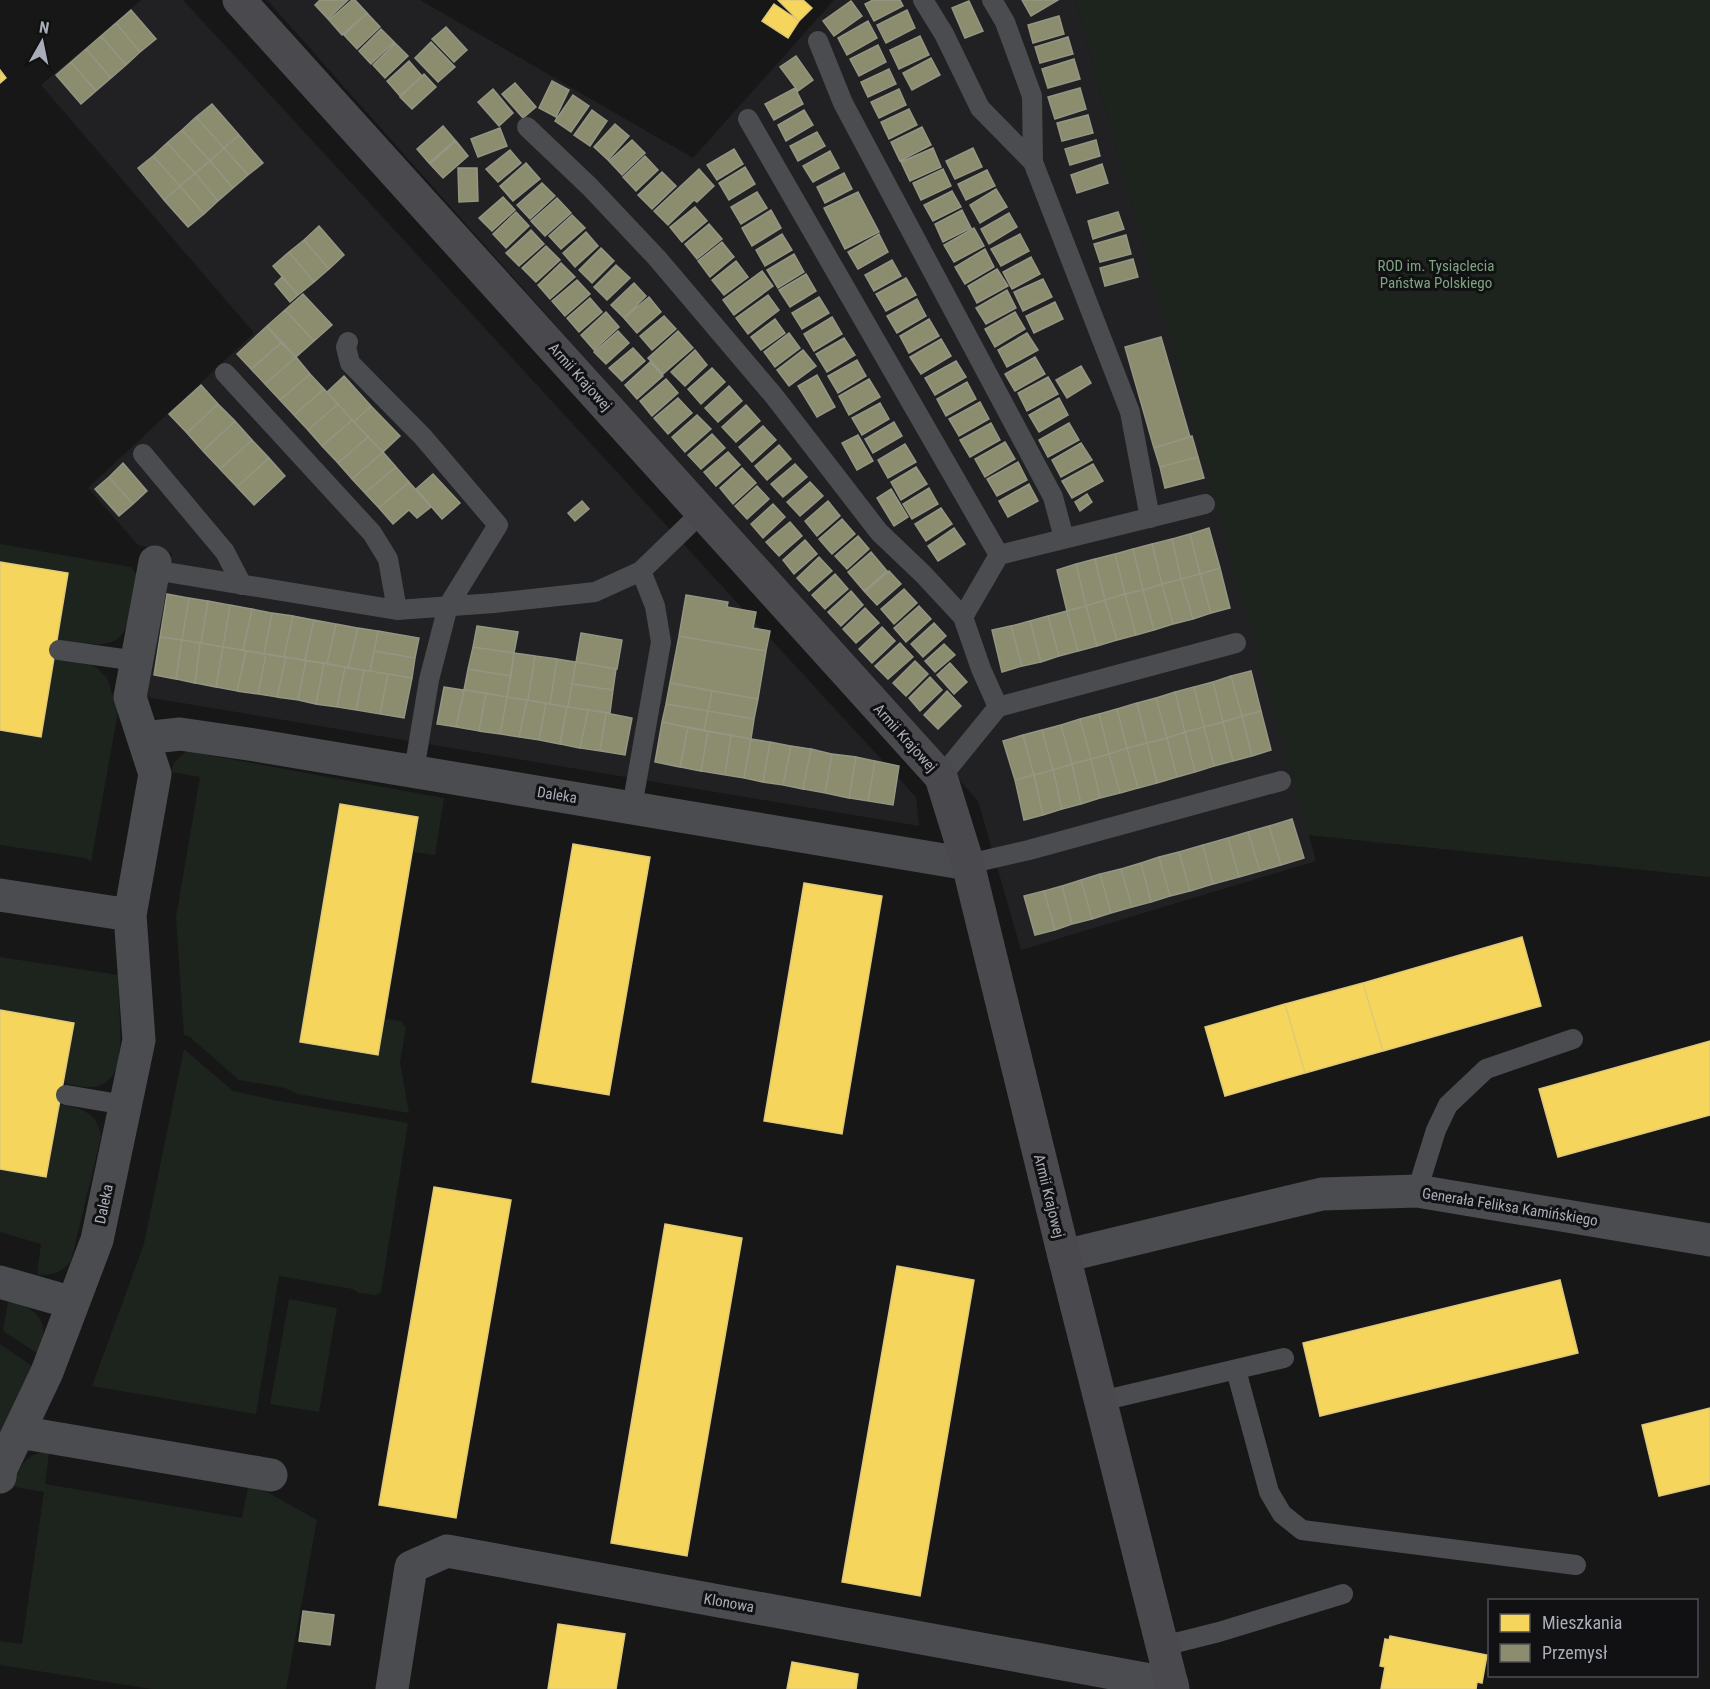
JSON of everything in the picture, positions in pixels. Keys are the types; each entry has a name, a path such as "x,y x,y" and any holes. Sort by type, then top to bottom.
{"street":[{"name":"Armii Krajowej","path":"238,0 941,777 968,864 1173,1686"},
{"name":"Daleka","path":"0,1477 47,1372 97,1240 139,1040 130,915 155,774 130,697 154,566"},
{"name":"Daleka","path":"144,738 180,734 968,864"},
{"path":"0,895 130,915"},
{"name":"Generała Feliksa Kamińskiego","path":"1064,1256 1322,1194 1417,1191 1710,1240"},
{"path":"0,1282 73,1303"},
{"path":"19,1432 271,1474"},
{"name":"Klonowa","path":"392,1689 411,1567 447,1551 1173,1686"}],"lane":[{"path":"923,0 944,34 980,108 1033,162"},
{"path":"992,0 1005,22 1032,96 1033,162 1130,412 1150,518"},
{"path":"818,41 843,103 1053,497 1064,538"},
{"path":"748,119 999,555"},
{"path":"527,127 590,187 657,258 774,396 879,532 963,616 981,669 998,707"},
{"path":"348,342 346,347 351,363 423,436 498,525 448,606 429,680 414,771"},
{"path":"225,373 372,534 388,559 397,610"},
{"path":"143,454 225,552 242,585"},
{"path":"963,616 999,555 1205,504"},
{"path":"154,566 242,585 397,610 595,592 641,571 702,512"},
{"path":"632,807 660,642 656,606 641,571"},
{"path":"941,777 998,707 1236,643"},
{"path":"59,650 137,662"},
{"path":"968,864 1029,850 1281,781"},
{"path":"1417,1191 1436,1130 1448,1105 1486,1069 1573,1039"},
{"path":"66,1095 125,1105"},
{"path":"1101,1401 1284,1358"},
{"path":"1236,1370 1269,1492 1282,1514 1302,1530 1576,1565"},
{"path":"1163,1646 1219,1632 1343,1594"}],"shaded area":[{"path":"141,0 183,0 916,797 919,826 146,697 172,553 138,545 88,488 254,333 41,85"},
{"path":"267,0 420,0 693,158 834,0 1075,0 1316,861 1021,950 978,801"}],"green space":[{"name":"ROD im. Tysiąclecia Państwa Polskiego","path":"1075,0 1710,0 1710,877 1308,835"},
{"path":"0,544 131,567 137,575 130,615 120,637 112,642 99,644 57,640 67,574 0,562"},
{"path":"54,658 86,662 97,668 107,678 118,712 91,862 86,858 0,845 0,730"},
{"path":"186,751 444,798 435,855 413,852 418,817 340,804 300,1042 378,1055 385,1019 401,1021 406,1028 400,1062 409,1113 297,1094 285,1088 239,1080 190,1037 184,1035 176,917 200,777 171,772 174,763"},
{"path":"0,957 118,975 120,1049 115,1072 108,1081 91,1087 63,1083 74,1023 0,1010"},
{"path":"184,1049 233,1091 408,1123 381,1292 376,1295 359,1293 353,1289 279,1276 256,1414 92,1386 144,1244"},
{"path":"59,1104 81,1110 92,1116 101,1137 71,1261 56,1273 42,1275 37,1274 41,1244 0,1232 0,1169 46,1177"},
{"path":"289,1299 337,1308 319,1412 270,1404"},
{"path":"8,1302 28,1308 40,1319 43,1334 38,1354 3,1331"},
{"path":"0,1344 32,1366 0,1436"},
{"path":"42,1452 49,1453 45,1484 242,1518 248,1487 263,1490 317,1520 286,1689 152,1689 0,1665 0,1641 22,1644 44,1492 15,1487 16,1481 22,1465 30,1457"}],"building: Mieszkania":[{"path":"778,0 803,0 812,8 799,21"},
{"path":"774,4 799,21 788,38 762,21"},
{"path":"0,70 6,78 0,83"},
{"path":"0,562 68,573 41,737 0,730"},
{"path":"340,804 418,817 378,1055 300,1042"},
{"path":"573,844 650,857 609,1095 532,1082"},
{"path":"804,883 882,896 842,1134 764,1121"},
{"path":"1522,937 1541,1006 1383,1051 1363,983"},
{"path":"1363,983 1383,1051 1305,1073 1285,1004"},
{"path":"1285,1004 1305,1073 1225,1096 1205,1027"},
{"path":"0,1010 74,1023 46,1177 0,1169"},
{"path":"1710,1041 1710,1115 1558,1157 1539,1089"},
{"path":"434,1187 511,1200 456,1518 379,1505"},
{"path":"665,1224 742,1238 687,1556 611,1543"},
{"path":"897,1266 974,1280 920,1596 842,1582"},
{"path":"1560,1280 1578,1353 1320,1416 1303,1343"},
{"path":"1710,1408 1710,1484 1659,1496 1642,1425"},
{"path":"558,1624 625,1634 616,1689 548,1689"},
{"path":"1390,1636 1487,1655 1482,1683 1477,1682 1476,1689 1381,1689 1385,1667 1380,1666 1385,1639 1389,1640"},
{"path":"792,1662 858,1674 856,1689 787,1689"}],"building: Przemysł":[{"path":"320,0 348,0 328,19 315,5"},
{"path":"352,0 355,0 367,13 342,35 329,20"},
{"path":"873,0 900,0 903,6 874,21 865,4"},
{"path":"1022,0 1058,0 1031,16"},
{"path":"851,1 862,16 834,36 823,21"},
{"path":"969,1 983,31 965,38 952,8"},
{"path":"131,10 156,39 140,52 116,23"},
{"path":"907,10 915,28 886,43 877,25"},
{"path":"367,13 380,27 357,49 344,35"},
{"path":"1059,16 1064,34 1033,43 1028,25"},
{"path":"868,21 877,38 847,55 838,38"},
{"path":"116,23 140,52 126,65 101,36"},
{"path":"446,27 467,50 454,62 432,39"},
{"path":"381,29 394,42 371,64 359,51"},
{"path":"101,36 126,65 111,78 86,49"},
{"path":"920,36 929,55 899,69 890,50"},
{"path":"1068,37 1073,54 1040,63 1035,47"},
{"path":"431,42 455,67 438,82 415,58"},
{"path":"395,43 408,56 385,78 373,65"},
{"path":"878,45 886,62 859,76 850,59"},
{"path":"86,49 111,78 96,91 71,62"},
{"path":"796,56 813,80 798,91 780,67"},
{"path":"931,58 940,75 912,90 903,73"},
{"path":"1074,59 1080,79 1048,88 1042,69"},
{"path":"409,61 422,76 400,96 387,81"},
{"path":"71,62 96,91 81,104 56,75"},
{"path":"889,69 896,84 868,97 861,82"},
{"path":"424,74 436,87 412,109 400,97"},
{"path":"552,81 569,90 556,117 539,108"},
{"path":"515,83 536,107 523,118 502,94"},
{"path":"795,88 803,104 774,120 765,104"},
{"path":"1080,88 1086,109 1055,119 1048,97"},
{"path":"493,89 513,113 499,126 478,102"},
{"path":"899,89 906,105 879,118 871,102"},
{"path":"573,95 589,106 571,132 555,121"},
{"path":"212,104 239,135 224,148 196,117"},
{"path":"909,109 917,125 889,139 881,122"},
{"path":"592,110 607,121 590,146 574,135"},
{"path":"804,110 813,125 786,141 778,125"},
{"path":"1088,115 1093,133 1062,141 1057,123"},
{"path":"196,117 224,148 210,161 182,130"},
{"path":"615,124 629,136 608,160 594,147"},
{"path":"443,126 455,140 429,163 417,149"},
{"path":"922,127 931,145 900,161 891,142"},
{"path":"500,128 507,146 478,157 471,139"},
{"path":"182,130 210,161 195,173 167,143"},
{"path":"817,132 825,146 798,161 790,146"},
{"path":"239,135 263,163 248,175 224,148"},
{"path":"632,140 645,153 622,175 609,161"},
{"path":"1096,140 1100,156 1070,165 1065,149"},
{"path":"456,141 468,156 443,178 430,164"},
{"path":"167,143 195,173 180,186 153,156"},
{"path":"224,148 248,175 233,188 210,161"},
{"path":"933,148 941,167 910,181 901,162"},
{"path":"973,148 982,167 955,179 946,161"},
{"path":"734,149 743,164 717,180 707,165"},
{"path":"510,150 521,163 498,182 486,169"},
{"path":"830,151 839,168 813,182 803,166"},
{"path":"153,156 180,186 164,200 138,168"},
{"path":"645,156 658,170 636,191 623,177"},
{"path":"210,161 233,188 218,201 195,173"},
{"path":"526,163 540,179 513,201 500,186"},
{"path":"1102,164 1108,183 1077,193 1071,175"},
{"path":"745,167 755,184 729,200 719,183"},
{"path":"458,168 477,168 478,201 459,202"},
{"path":"699,169 714,186 697,202 694,200 668,225 654,211"},
{"path":"943,169 951,186 921,200 913,183"},
{"path":"987,170 995,186 966,200 958,184"},
{"path":"662,172 676,186 652,209 638,195"},
{"path":"195,173 218,201 204,214 180,186"},
{"path":"844,173 852,189 825,203 817,187"},
{"path":"542,183 555,196 530,219 517,205"},
{"path":"180,186 204,214 188,227 164,200"},
{"path":"996,189 1007,207 980,223 970,205"},
{"path":"952,191 961,207 933,221 924,205"},
{"path":"757,192 767,208 741,224 731,207"},
{"path":"858,192 879,232 845,249 824,208"},
{"path":"503,197 515,210 492,231 479,218"},
{"path":"557,198 571,213 545,236 531,221"},
{"path":"695,207 707,221 682,242 670,227"},
{"path":"771,210 781,228 752,246 742,228"},
{"path":"962,210 971,228 943,242 935,224"},
{"path":"516,212 529,226 506,248 493,234"},
{"path":"1118,212 1124,229 1093,239 1088,221"},
{"path":"1009,213 1017,227 989,244 981,229"},
{"path":"572,215 585,228 561,249 549,236"},
{"path":"709,224 722,239 697,259 685,244"},
{"path":"319,226 344,255 329,269 304,240"},
{"path":"974,228 984,246 954,262 944,245"},
{"path":"531,230 544,244 519,266 506,253"},
{"path":"586,232 598,246 575,267 563,253"},
{"path":"782,234 792,250 765,266 756,250"},
{"path":"879,234 888,252 858,269 848,252"},
{"path":"1020,234 1029,251 1001,266 991,249"},
{"path":"1126,235 1131,254 1100,262 1094,244"},
{"path":"304,240 329,269 314,282 289,252"},
{"path":"722,242 734,257 710,277 698,261"},
{"path":"546,246 560,260 536,282 522,268"},
{"path":"601,248 614,261 592,283 579,270"},
{"path":"985,249 994,267 965,284 955,267"},
{"path":"289,252 314,282 298,295 273,266"},
{"path":"794,254 804,272 778,288 767,270"},
{"path":"1031,257 1040,274 1012,289 1003,272"},
{"path":"1133,259 1138,277 1105,286 1100,268"},
{"path":"892,260 901,276 874,291 865,275"},
{"path":"736,261 748,277 724,295 712,280"},
{"path":"561,263 575,277 550,299 538,285"},
{"path":"616,265 630,278 607,300 594,287"},
{"path":"997,269 1008,286 977,303 968,286"},
{"path":"762,271 773,286 734,315 723,300"},
{"path":"806,274 816,291 790,307 779,290"},
{"path":"282,277 298,295 290,302 275,284"},
{"path":"906,278 916,295 886,311 876,294"},
{"path":"1043,279 1052,297 1023,311 1014,292"},
{"path":"577,280 590,294 565,316 552,301"},
{"path":"634,283 646,296 624,318 611,305"},
{"path":"1007,290 1016,308 986,324 976,308"},
{"path":"303,294 332,325 314,341 285,310"},
{"path":"768,295 779,310 748,334 736,318"},
{"path":"649,297 661,312 637,333 624,318"},
{"path":"819,297 829,313 802,329 792,313"},
{"path":"590,298 602,312 579,332 567,318"},
{"path":"917,299 926,316 897,333 887,316"},
{"path":"1055,302 1063,319 1034,333 1026,316"},
{"path":"285,310 314,341 296,357 267,326"},
{"path":"606,312 619,327 594,350 581,335"},
{"path":"1015,312 1025,329 995,347 985,329"},
{"path":"664,316 676,329 652,350 640,336"},
{"path":"832,317 842,334 814,351 804,334"},
{"path":"775,319 785,333 761,350 751,337"},
{"path":"929,319 939,336 909,353 900,336"},
{"path":"267,326 281,343 251,369 237,354"},
{"path":"618,331 629,343 606,364 594,352"},
{"path":"678,331 693,348 663,374 648,358"},
{"path":"789,333 800,348 775,367 764,352"},
{"path":"1027,333 1038,350 1007,367 998,350"},
{"path":"1161,337 1190,437 1154,448 1125,347"},
{"path":"844,338 855,355 827,372 816,354"},
{"path":"941,339 951,356 921,374 910,357"},
{"path":"281,343 296,357 265,384 251,369"},
{"path":"633,348 645,361 622,381 609,368"},
{"path":"695,350 707,365 685,386 671,372"},
{"path":"803,350 816,366 789,386 777,370"},
{"path":"296,357 310,374 280,400 265,384"},
{"path":"1035,357 1045,374 1015,391 1005,374"},
{"path":"857,360 866,376 838,393 828,376"},
{"path":"956,361 966,377 935,395 925,378"},
{"path":"650,362 663,376 637,399 625,385"},
{"path":"1081,366 1091,383 1067,398 1056,380"},
{"path":"712,368 725,382 701,404 688,389"},
{"path":"310,374 324,389 294,415 280,400"},
{"path":"817,375 835,407 817,417 798,386"},
{"path":"344,376 371,406 354,422 327,392"},
{"path":"1048,377 1058,394 1027,411 1018,393"},
{"path":"666,379 678,393 652,416 640,401"},
{"path":"869,379 880,397 849,415 839,396"},
{"path":"967,382 976,399 946,416 937,399"},
{"path":"201,385 218,404 187,433 169,414"},
{"path":"729,386 742,401 718,422 705,408"},
{"path":"324,389 338,404 308,430 294,415"},
{"path":"678,398 692,413 668,434 654,418"},
{"path":"1059,398 1068,415 1039,432 1029,415"},
{"path":"980,402 989,419 959,436 949,419"},
{"path":"880,403 889,419 862,435 852,418"},
{"path":"218,404 235,421 203,451 187,433"},
{"path":"338,404 352,420 322,446 308,430"},
{"path":"746,405 760,421 736,442 722,427"},
{"path":"371,406 400,436 383,452 354,422"},
{"path":"697,415 711,429 685,452 672,437"},
{"path":"352,420 368,437 338,463 322,446"},
{"path":"235,421 252,440 220,469 203,451"},
{"path":"894,422 902,436 873,453 865,439"},
{"path":"991,423 1000,440 970,457 960,440"},
{"path":"1069,423 1079,440 1048,457 1039,440"},
{"path":"763,426 776,440 752,462 739,447"},
{"path":"712,434 725,448 701,469 688,455"},
{"path":"858,435 873,461 857,470 842,443"},
{"path":"1192,436 1198,457 1160,467 1154,448"},
{"path":"368,437 383,452 352,479 338,463"},
{"path":"252,440 269,458 237,487 220,469"},
{"path":"1005,442 1015,459 985,477 975,459"},
{"path":"1081,443 1092,460 1061,477 1052,460"},
{"path":"905,444 916,462 888,478 878,460"},
{"path":"779,445 791,459 767,480 755,466"},
{"path":"383,452 396,467 365,493 352,479"},
{"path":"728,452 740,465 716,486 704,472"},
{"path":"1198,457 1204,478 1165,488 1160,467"},
{"path":"269,458 285,476 254,505 237,487"},
{"path":"1018,462 1027,480 997,496 987,479"},
{"path":"123,463 147,491 133,504 109,477"},
{"path":"795,464 807,477 783,497 771,484"},
{"path":"1093,464 1103,481 1072,498 1062,481"},
{"path":"396,467 409,482 379,508 365,493"},
{"path":"916,467 927,484 901,500 891,482"},
{"path":"742,468 756,483 733,504 720,488"},
{"path":"433,474 460,503 442,519 416,489"},
{"path":"109,477 133,504 119,516 95,489"},
{"path":"409,482 431,507 417,518 409,510 393,524 379,508"},
{"path":"810,482 823,496 800,516 787,502"},
{"path":"1029,484 1038,501 1008,517 999,501"},
{"path":"757,486 769,499 747,519 735,506"},
{"path":"929,488 938,504 912,519 903,504"},
{"path":"891,489 908,517 894,526 877,498"},
{"path":"1087,494 1092,502 1080,511 1075,502"},
{"path":"582,501 589,509 575,521 568,513"},
{"path":"828,501 840,516 817,536 805,521"},
{"path":"773,504 785,517 763,538 751,524"},
{"path":"941,508 952,524 926,541 915,524"},
{"path":"842,519 855,534 832,554 819,539"},
{"path":"790,522 802,536 779,556 766,542"},
{"path":"954,528 965,544 938,561 928,546"},
{"path":"1209,528 1220,568 1200,574 1190,534"},
{"path":"1190,534 1200,574 1181,579 1172,539"},
{"path":"858,536 869,549 847,569 835,556"},
{"path":"1172,539 1181,579 1162,584 1152,544"},
{"path":"805,540 817,554 794,574 783,560"},
{"path":"1152,544 1162,584 1143,590 1133,549"},
{"path":"1133,549 1143,590 1125,594 1115,554"},
{"path":"871,552 887,571 864,591 848,572"},
{"path":"1115,554 1125,594 1105,600 1095,559"},
{"path":"819,557 832,571 809,591 797,578"},
{"path":"1095,559 1105,600 1086,606 1076,564"},
{"path":"1076,564 1086,606 1067,611 1057,570"},
{"path":"1220,568 1230,608 1211,613 1200,574"},
{"path":"889,571 901,584 877,605 865,592"},
{"path":"835,574 848,589 825,609 812,595"},
{"path":"1200,574 1211,613 1193,619 1181,579"},
{"path":"1181,579 1193,619 1173,624 1162,584"},
{"path":"1162,584 1173,624 1154,630 1143,590"},
{"path":"904,589 917,603 894,624 881,609"},
{"path":"1143,590 1154,630 1136,635 1125,594"},
{"path":"851,591 863,605 841,626 828,612"},
{"path":"167,594 189,598 182,640 160,637"},
{"path":"1125,594 1136,635 1117,640 1105,600"},
{"path":"686,595 728,602 727,607 756,612 753,628 770,631 766,651 679,636"},
{"path":"189,598 208,601 201,643 182,640"},
{"path":"1105,600 1117,640 1097,646 1086,606"},
{"path":"208,601 230,605 223,647 201,643"},
{"path":"230,605 252,609 243,650 223,647"},
{"path":"919,606 931,619 906,642 894,628"},
{"path":"1086,606 1097,646 1078,651 1067,611"},
{"path":"865,608 879,623 856,643 843,629"},
{"path":"252,609 272,613 264,654 243,650"},
{"path":"1067,611 1078,651 1059,656 1048,616"},
{"path":"272,613 293,616 284,657 264,654"},
{"path":"293,616 314,620 305,660 284,657"},
{"path":"1048,616 1059,656 1041,662 1030,621"},
{"path":"314,620 336,624 327,664 305,660"},
{"path":"1030,621 1041,662 1022,666 1011,626"},
{"path":"934,623 946,636 923,657 911,644"},
{"path":"336,624 358,628 348,668 327,664"},
{"path":"477,626 518,632 514,653 473,647"},
{"path":"1011,626 1022,666 1002,672 992,630"},
{"path":"882,627 895,641 872,663 859,649"},
{"path":"358,628 378,631 370,671 348,668"},
{"path":"378,631 419,638 415,658 374,651"},
{"path":"581,633 622,640 617,669 576,662"},
{"path":"679,636 766,651 758,699 670,683"},
{"path":"160,637 182,640 176,679 154,675"},
{"path":"182,640 200,643 195,683 176,679"},
{"path":"200,643 223,647 216,687 195,683"},
{"path":"900,643 913,657 888,679 875,666"},
{"path":"944,644 955,655 935,672 925,661"},
{"path":"223,647 246,651 237,691 216,687"},
{"path":"473,647 514,653 511,676 468,669"},
{"path":"246,651 266,654 258,694 237,691"},
{"path":"374,651 415,658 412,678 370,671"},
{"path":"514,653 535,656 528,700 507,697"},
{"path":"266,654 286,657 277,697 258,694"},
{"path":"535,656 557,659 550,704 528,700"},
{"path":"286,657 306,661 298,700 277,697"},
{"path":"557,659 576,662 568,707 550,704"},
{"path":"306,661 324,663 316,704 298,700"},
{"path":"915,661 928,674 906,696 893,683"},
{"path":"576,662 616,669 613,690 572,684"},
{"path":"324,663 345,667 337,707 316,704"},
{"path":"950,663 967,682 954,694 937,675"},
{"path":"345,667 364,670 356,710 337,707"},
{"path":"468,669 511,676 507,697 464,690"},
{"path":"364,670 388,674 380,714 356,710"},
{"path":"1251,671 1261,711 1242,716 1231,676"},
{"path":"388,674 412,678 404,718 380,714"},
{"path":"1231,676 1242,716 1223,722 1213,682"},
{"path":"930,677 942,690 920,711 909,698"},
{"path":"1213,682 1223,722 1204,727 1194,687"},
{"path":"670,683 712,691 708,711 666,704"},
{"path":"572,684 613,690 610,713 568,707"},
{"path":"444,687 464,690 456,727 437,724"},
{"path":"1194,687 1204,727 1185,732 1175,692"},
{"path":"464,690 486,693 479,731 456,727"},
{"path":"712,691 758,699 754,719 708,711"},
{"path":"947,691 961,706 938,729 924,715"},
{"path":"1175,692 1185,732 1167,738 1156,698"},
{"path":"486,693 507,697 500,734 479,731"},
{"path":"507,697 527,700 519,737 500,734"},
{"path":"1156,698 1167,738 1147,743 1137,703"},
{"path":"527,700 546,703 539,740 519,737"},
{"path":"546,703 567,707 560,744 539,740"},
{"path":"1137,703 1147,743 1127,748 1117,709"},
{"path":"666,704 708,711 704,731 662,722"},
{"path":"567,707 588,710 580,748 560,744"},
{"path":"1117,709 1127,748 1109,754 1099,714"},
{"path":"588,710 606,713 600,751 580,748"},
{"path":"708,711 754,719 751,739 704,731"},
{"path":"1261,711 1271,750 1252,756 1242,716"},
{"path":"606,713 632,718 625,755 600,751"},
{"path":"1099,714 1109,754 1091,759 1080,719"},
{"path":"1242,716 1252,756 1233,761 1223,722"},
{"path":"1080,719 1091,759 1072,764 1061,725"},
{"path":"662,722 688,727 680,767 655,762"},
{"path":"1223,722 1233,761 1214,766 1204,727"},
{"path":"1061,725 1072,764 1053,770 1042,730"},
{"path":"688,727 708,731 701,771 680,767"},
{"path":"1204,727 1214,766 1195,772 1185,732"},
{"path":"1042,730 1053,770 1034,775 1023,735"},
{"path":"708,731 731,735 725,775 701,771"},
{"path":"1185,732 1195,772 1177,777 1167,738"},
{"path":"731,735 751,739 744,778 725,775"},
{"path":"1023,735 1034,775 1015,780 1003,741"},
{"path":"1167,738 1177,777 1157,783 1147,743"},
{"path":"751,739 770,742 763,782 744,778"},
{"path":"770,742 791,746 783,785 763,782"},
{"path":"1147,743 1157,783 1138,788 1127,748"},
{"path":"791,746 811,749 803,789 783,785"},
{"path":"1127,748 1138,788 1120,793 1109,754"},
{"path":"811,749 832,754 825,793 803,789"},
{"path":"832,754 856,757 849,798 825,793"},
{"path":"1109,754 1120,793 1100,798 1091,759"},
{"path":"856,757 875,761 868,801 849,798"},
{"path":"1091,759 1100,798 1081,804 1072,764"},
{"path":"875,761 899,766 893,805 868,801"},
{"path":"1072,764 1081,804 1062,809 1053,770"},
{"path":"1053,770 1062,809 1043,815 1034,775"},
{"path":"1034,775 1043,815 1024,820 1015,780"},
{"path":"1292,819 1304,858 1281,865 1269,826"},
{"path":"1269,826 1281,865 1260,871 1248,832"},
{"path":"1248,832 1260,871 1239,877 1228,838"},
{"path":"1228,838 1239,877 1213,884 1203,845"},
{"path":"1203,845 1213,884 1190,891 1179,852"},
{"path":"1179,852 1190,891 1170,896 1159,857"},
{"path":"1159,857 1170,896 1151,902 1141,863"},
{"path":"1141,863 1151,902 1132,907 1121,869"},
{"path":"1121,869 1132,907 1111,913 1100,874"},
{"path":"1100,874 1111,913 1092,919 1081,880"},
{"path":"1081,880 1092,919 1072,924 1062,886"},
{"path":"1062,886 1072,924 1055,930 1044,891"},
{"path":"1044,891 1055,930 1035,935 1024,896"},
{"path":"303,1611 334,1615 330,1645 299,1641"}]}
